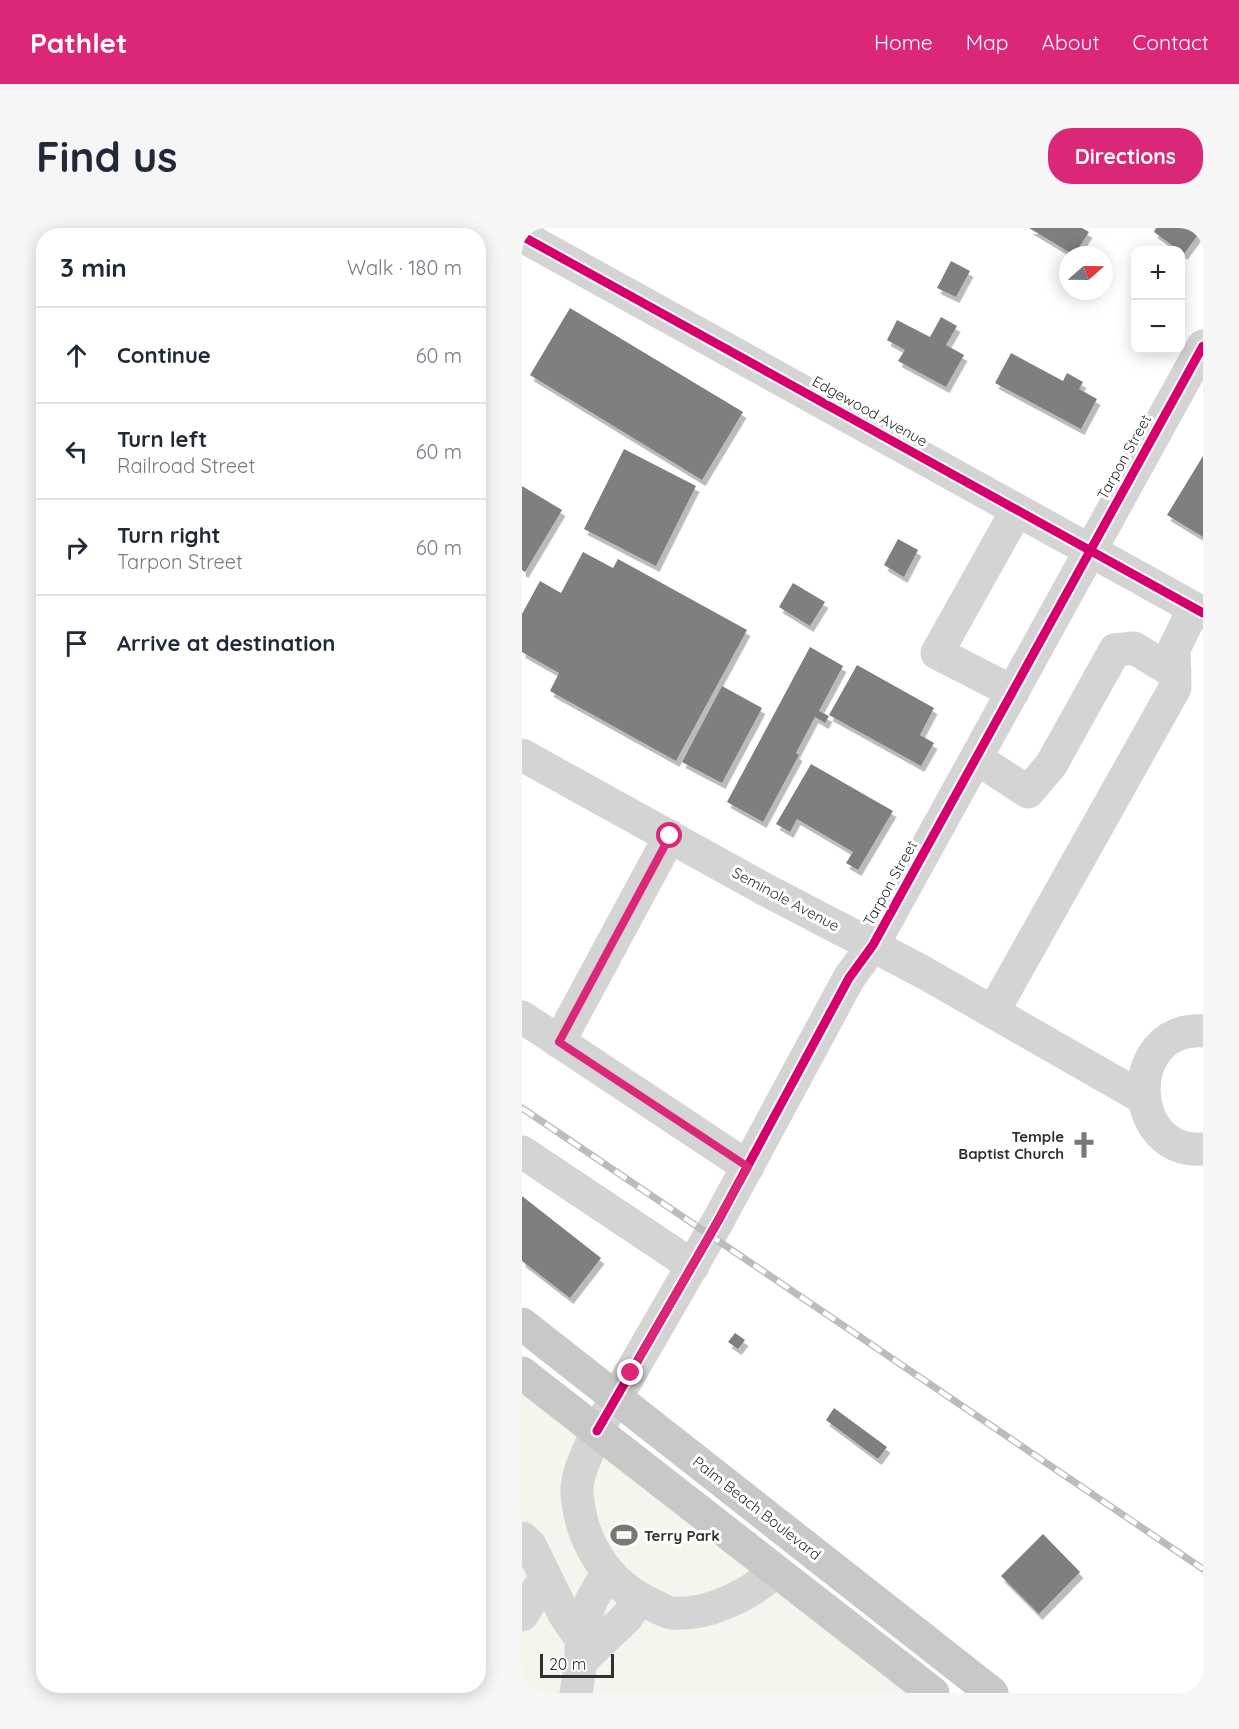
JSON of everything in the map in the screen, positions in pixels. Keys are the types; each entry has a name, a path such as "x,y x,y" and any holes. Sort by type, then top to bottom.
{"main road":[{"name":"Palm Beach Boulevard","path":"522,1324 992,1693"},
{"path":"522,1373 933,1693"}],"street":[{"name":"Edgewood Avenue","path":"522,236 1198,610"},
{"name":"Tarpon Street","path":"775,1571 763,1583 740,1596 697,1611 670,1613 639,1599 600,1565 590,1546 577,1490 597,1431 693,1266 843,989 873,945 1203,346"},
{"path":"1013,692 937,653 1017,510"},
{"path":"993,1012 1175,688 1174,649 1198,610"},
{"path":"976,758 1028,792 1051,765 1115,650 1134,648 1175,673"},
{"name":"Seminole Avenue","path":"525,764 670,836 766,890 873,945 1143,1098"},
{"path":"559,1042 670,836"},
{"path":"522,1017 748,1167"},
{"path":"1203,1031 1177,1035 1161,1046 1146,1070 1143,1098 1149,1116 1161,1132 1177,1144 1203,1149"},
{"path":"522,1152 693,1266"},
{"path":"522,1538 530,1545 581,1650"},
{"path":"576,1693 581,1628 592,1599 608,1572"},
{"path":"522,1615 545,1578"},
{"path":"581,1650 627,1617 639,1599"}],"shaded area":[{"name":"Terry Park","path":"522,1378 928,1693 522,1693"}],"building":[{"path":"1029,228 1082,228 1089,232 1080,246 1059,246"},
{"path":"1156,228 1195,228 1200,232 1185,253 1185,246 1173,246 1154,232"},
{"path":"951,261 970,271 956,297 937,288"},
{"path":"570,308 743,412 702,480 530,375"},
{"path":"941,317 957,326 946,345 964,355 946,387 898,361 905,350 887,340 897,320 930,337"},
{"path":"1011,353 1063,381 1067,373 1083,382 1079,389 1097,399 1081,429 995,383"},
{"path":"624,449 696,486 656,566 584,529"},
{"path":"1203,456 1203,537 1167,515"},
{"path":"522,486 562,510 525,572 522,570"},
{"path":"898,539 918,550 904,577 884,565"},
{"path":"583,552 613,568 618,559 747,630 676,761 550,691 559,673 522,652 522,614 540,581 561,593"},
{"path":"793,583 825,602 810,626 779,607"},
{"path":"810,647 843,666 819,711 829,716 825,723 815,717 796,753 799,755 763,822 727,802"},
{"path":"857,665 934,708 920,735 934,743 921,766 829,715"},
{"path":"722,686 762,708 722,783 682,762"},
{"path":"811,764 893,811 858,870 846,863 853,852 797,819 790,832 776,824"},
{"path":"522,1196 601,1258 570,1298 522,1261"},
{"path":"735,1333 745,1340 738,1349 728,1342"},
{"path":"834,1408 887,1447 878,1459 826,1420"},
{"path":"1043,1534 1080,1572 1039,1614 1001,1576"}],"railway":[{"path":"522,1108 1203,1569"}],"cycle path":[{"path":"522,236 1203,613"},
{"path":"597,1431 718,1221 849,978 873,945 1203,346"}],"place":[{"name":"Temple Baptist Church","path":"1084,1145"},
{"name":"Terry Park","path":"624,1535"}],"route":[{"path":"631,1373 748,1167 559,1042 670,836"}]}
